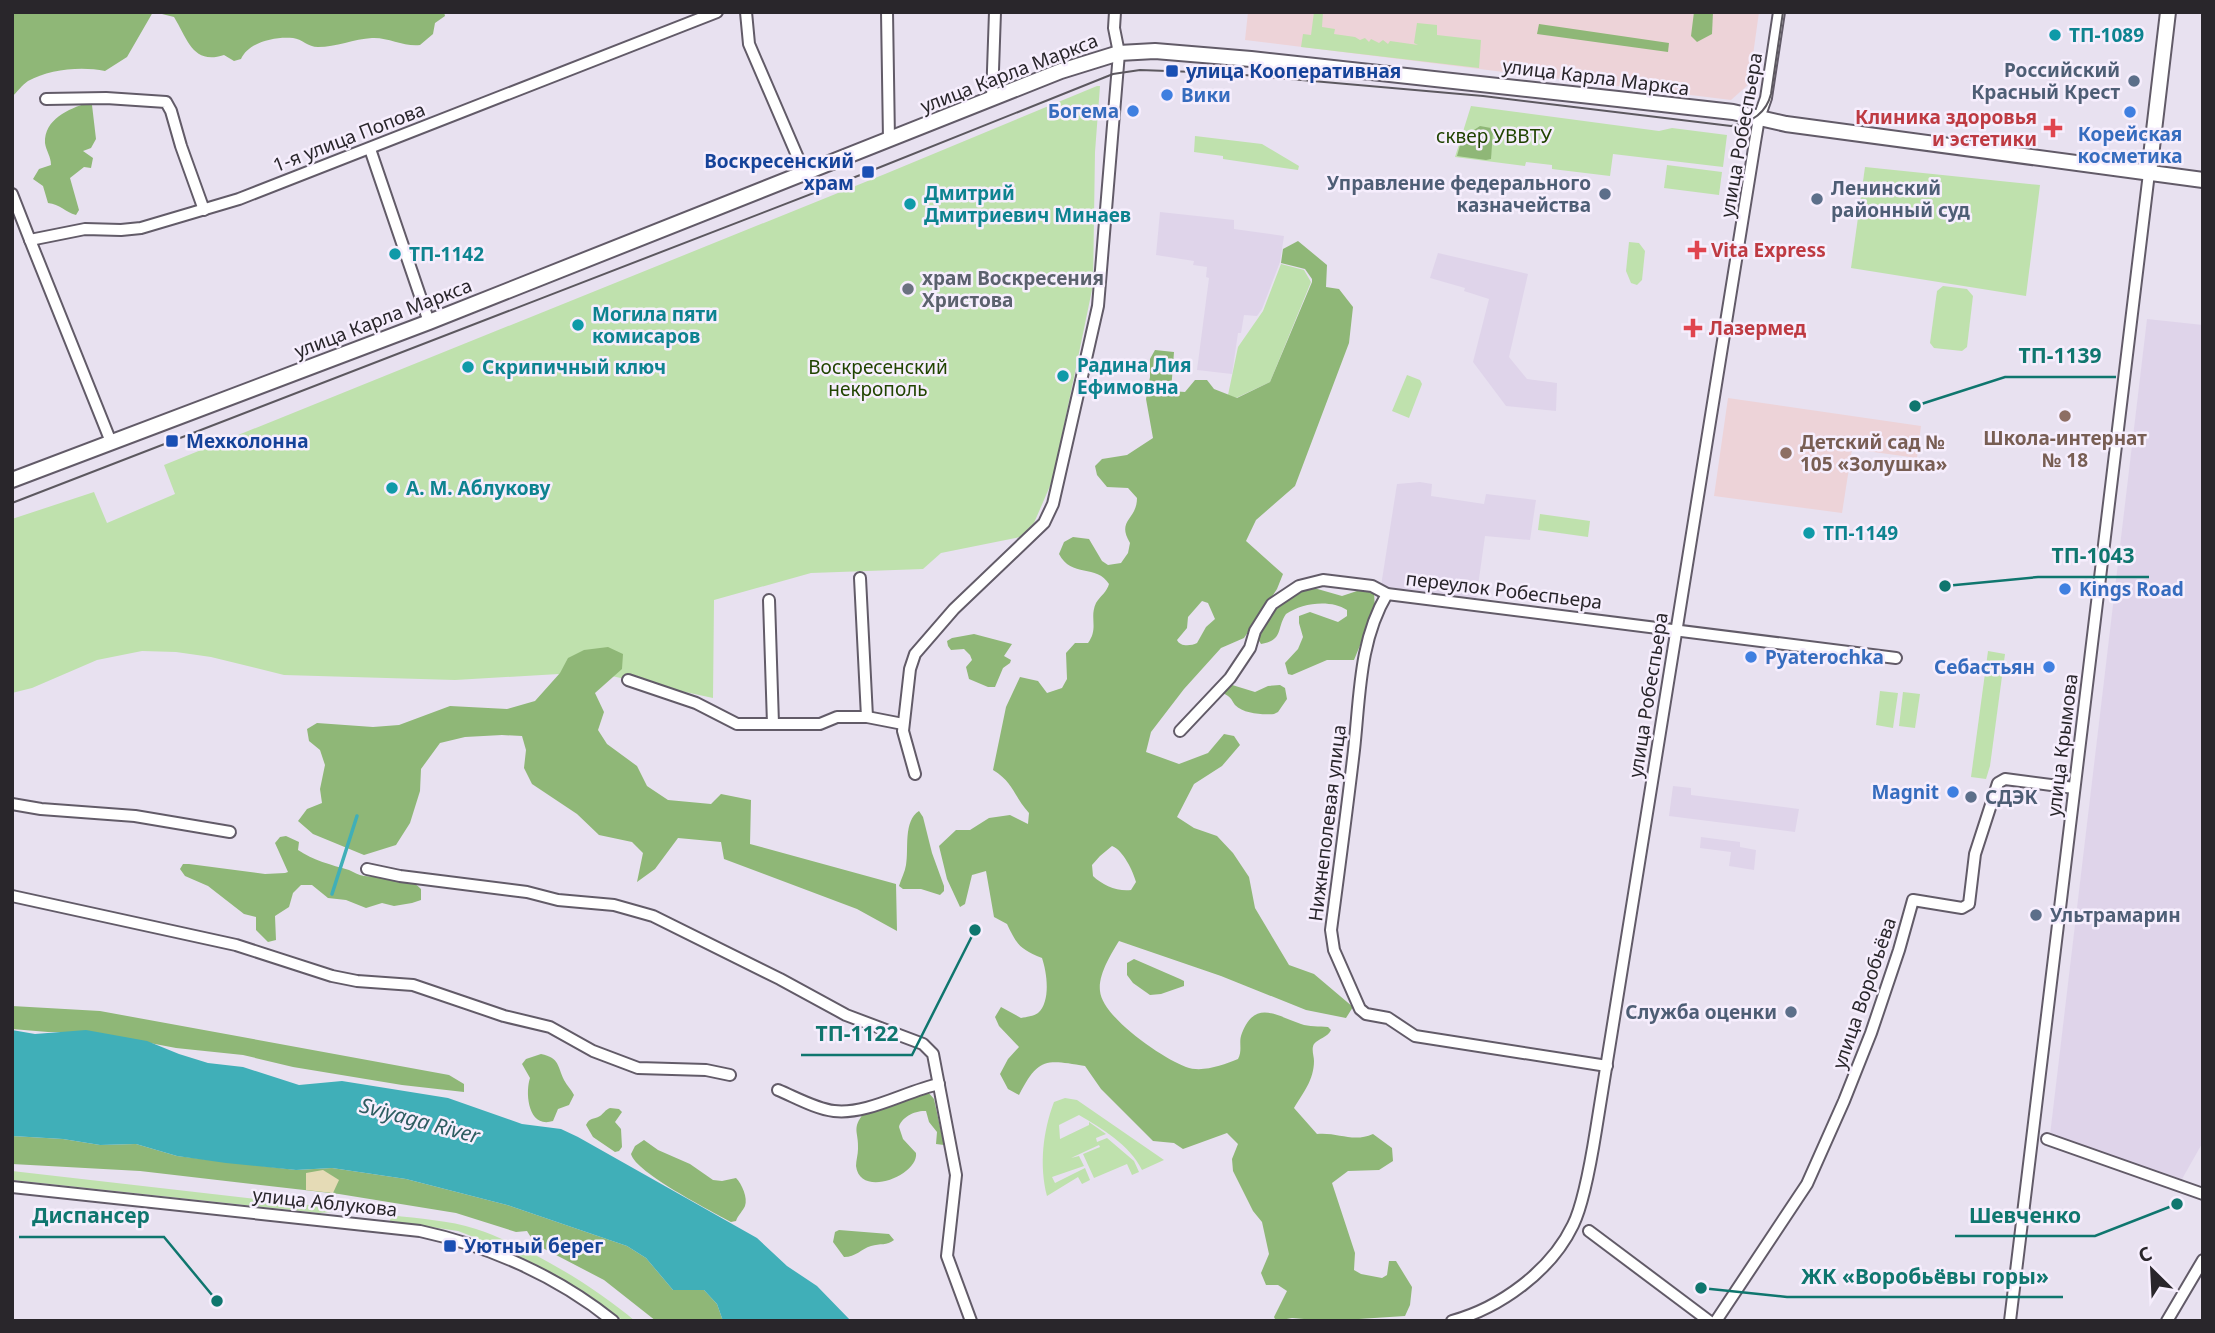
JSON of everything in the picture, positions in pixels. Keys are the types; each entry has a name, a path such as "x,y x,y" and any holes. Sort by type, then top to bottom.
{"main road":[{"path":"2149,173 2168,12"},
{"name":"улица Карла Маркса","path":"12,480 429,322 1091,60 1119,53 1155,51 1262,60 1733,112 1786,124 2203,180"}],"street":[{"name":"1-я улица Попова","path":"30,240 85,229 141,228 239,199 717,12"},
{"path":"746,12 749,44 805,174"},
{"path":"887,12 889,140"},
{"path":"992,99 995,12"},
{"path":"915,775 903,724 907,710 910,669 915,654 954,609 1044,523 1053,504 1098,306 1119,53 1114,28 1115,12"},
{"name":"улица Робеспьера","path":"1452,1321 1471,1316 1502,1301 1540,1268 1566,1237 1574,1223 1594,1145 1759,118 1766,99 1779,12"},
{"path":"46,99 106,98 166,102 172,111 181,146 204,210"},
{"path":"370,149 429,322"},
{"name":"улица Крымова","path":"2010,1321 2149,173"},
{"path":"12,194 111,442"},
{"path":"860,578 867,717"},
{"name":"переулок Робеспьера","path":"1180,731 1230,678 1250,648 1255,631 1272,604 1299,586 1323,580 1371,586 1387,594 1896,658"},
{"name":"Нижнеполевая улица","path":"1387,594 1377,610 1362,662 1331,930 1334,950 1360,1009 1366,1014 1388,1018 1415,1036 1607,1066"},
{"path":"769,600 773,724"},
{"path":"628,680 696,703 737,724 820,724 837,717 867,717 903,724"},
{"name":"улица Воробьёва","path":"1716,1321 1807,1184 1871,1033 1913,900 1962,908 1969,904 1975,854 1998,783 2005,779 2074,788"},
{"path":"12,804 41,809 135,816 230,832"},
{"path":"367,869 400,876 527,892 558,900 614,905 653,916 846,1016 923,1044 933,1054 956,1175 947,1256 971,1321"},
{"path":"12,896 236,945 332,976 357,981 413,985 504,1016 550,1027 593,1051 638,1068 706,1070 730,1075"},
{"path":"778,1090 833,1111 843,1111 891,1100 917,1089 939,1084"},
{"path":"2047,1139 2203,1194"},
{"name":"улица Аблукова","path":"12,1187 431,1233 482,1248 524,1266 613,1321"},
{"path":"1589,1231 1709,1321"},
{"path":"2167,1321 2203,1260"}],"shaded area":[{"path":"1248,12 1759,12 1749,84 1731,100 1245,40"},
{"path":"1160,212 1234,220 1234,229 1284,236 1280,262 1262,309 1257,316 1244,315 1241,333 1238,333 1232,374 1197,370 1209,278 1206,277 1207,267 1193,265 1194,261 1156,255"},
{"path":"1438,253 1528,274 1509,357 1527,379 1557,383 1556,411 1506,406 1473,362 1489,299 1464,291 1465,288 1430,278"},
{"path":"2147,319 2203,325 2203,1142 2182,1179 2050,1135"},
{"name":"Детский сад № 105 «Золушка»","path":"1728,398 1921,426 1917,458 1852,449 1842,513 1714,496"},
{"path":"1397,484 1432,484 1431,496 1484,504 1486,494 1536,500 1530,540 1485,536 1476,600 1381,586"},
{"path":"1673,786 1691,788 1691,795 1799,809 1795,832 1669,816"},
{"path":"1701,837 1740,842 1740,847 1756,850 1754,870 1729,866 1731,852 1700,848"}],"green space":[{"path":"12,12 153,12 127,57 105,71 56,71 28,81 12,97"},
{"path":"154,12 444,12 445,16 435,23 433,34 420,45 372,38 318,47 296,39 279,38 256,44 241,59 234,61 224,55 205,57 198,53 188,42 174,17"},
{"path":"1314,12 1323,12 1322,27 1335,29 1334,34 1360,40 1365,38 1369,42 1371,39 1379,43 1383,40 1388,44 1390,41 1418,45 1414,43 1417,23 1437,25 1437,35 1481,40 1479,68 1301,47 1303,34 1311,35"},
{"path":"1694,12 1713,12 1712,34 1697,42 1691,36"},
{"path":"1539,24 1669,43 1668,52 1537,34"},
{"name":"Воскресенский некрополь","path":"1100,86 1095,152 1093,285 1053,479 1034,523 1020,537 941,553 923,569 811,573 714,600 713,698 593,672 455,680 284,675 211,657 142,651 97,660 32,688 12,693 12,519 94,492 107,523 175,494 164,465"},
{"path":"87,103 92,105 96,139 91,148 83,151 93,158 91,168 84,167 70,178 79,210 76,215 48,203 43,186 33,179 39,169 51,165 45,143 53,121"},
{"name":"сквер УВВТУ","path":"1471,106 1659,131 1672,128 1727,135 1723,167 1613,154 1610,176 1552,169 1552,165 1526,162 1525,166 1455,157"},
{"path":"1480,126 1493,131 1491,159 1457,156 1462,138"},
{"path":"1195,136 1262,144 1299,166 1298,170 1194,152"},
{"path":"1667,165 1722,172 1719,195 1664,188"},
{"path":"1865,167 2040,185 2026,296 1851,268"},
{"path":"1298,241 1327,265 1326,287 1339,289 1353,307 1349,343 1295,486 1256,520 1246,541 1283,574 1277,589 1244,638 1221,648 1184,689 1151,732 1146,752 1179,764 1208,753 1224,734 1234,736 1240,745 1222,766 1194,784 1177,817 1194,828 1217,836 1233,853 1249,877 1255,908 1289,965 1314,974 1353,1007 1346,1018 1306,1010 1221,976 1119,941 1103,972 1100,991 1111,1013 1122,1024 1163,1055 1192,1069 1212,1068 1238,1059 1242,1033 1253,1016 1260,1013 1275,1014 1304,1025 1328,1027 1331,1030 1314,1044 1312,1074 1294,1108 1317,1134 1359,1138 1373,1134 1392,1148 1393,1161 1379,1170 1348,1171 1332,1183 1355,1253 1354,1270 1382,1278 1387,1275 1389,1261 1396,1261 1412,1287 1410,1305 1405,1316 1328,1321 1292,1318 1276,1321 1274,1317 1287,1291 1278,1285 1266,1285 1261,1273 1269,1254 1262,1222 1253,1211 1233,1171 1232,1159 1238,1144 1227,1133 1183,1149 1174,1143 1153,1141 1101,1089 1085,1066 1060,1062 1044,1064 1032,1074 1019,1095 1008,1089 1000,1074 1019,1047 999,1026 995,1017 1001,1007 1021,1018 1038,1013 1046,994 1044,964 1042,958 1020,946 1007,924 994,917 986,871 972,875 965,904 960,907 947,879 939,846 956,830 970,830 989,818 1010,815 1028,824 1029,813 1009,785 993,770 1006,707 1020,677 1038,681 1047,693 1062,688 1067,679 1066,653 1075,643 1088,643 1093,633 1096,603 1109,584 1098,574 1070,566 1059,554 1064,542 1073,537 1089,539 1102,561 1108,565 1121,563 1128,553 1130,543 1125,529 1137,498 1128,488 1107,487 1097,475 1095,466 1102,459 1127,455 1153,438 1146,399 1150,359 1155,350 1174,352 1171,391 1185,392 1195,380 1207,380 1214,389 1237,398 1270,382 1312,282 1305,269 1281,263 1283,249","holes":["1202,601 1208,603 1215,619 1206,627 1197,643 1183,645 1177,640 1187,628 1188,617","1112,846 1124,856 1133,872 1136,882 1131,890 1110,887 1093,876 1092,865"]},
{"path":"1629,242 1639,243 1645,251 1642,280 1637,285 1631,283 1626,271"},
{"path":"1281,264 1304,270 1311,282 1270,382 1236,398 1228,395 1238,347 1263,311"},
{"path":"1943,286 1967,289 1973,296 1967,347 1962,351 1934,348 1930,343 1937,291"},
{"path":"1407,375 1420,380 1422,384 1409,418 1392,411"},
{"path":"1540,514 1590,521 1588,537 1538,530"},
{"path":"1314,588 1342,596 1366,588 1374,593 1375,609 1354,660 1327,660 1292,675 1288,674 1285,663 1298,649 1303,637 1299,616 1310,612 1338,622 1347,616 1347,610 1333,604 1300,607 1286,614 1273,640 1261,644 1258,639 1260,629 1277,605 1295,594"},
{"path":"974,634 1012,644 1004,656 1011,660 1010,663 1003,668 995,687 969,679 966,667 972,660 970,655 964,649 951,650 948,646 947,641 952,638"},
{"path":"608,647 623,654 622,669 595,693 604,712 598,730 607,744 637,766 647,786 668,800 711,804 721,794 751,800 750,844 896,884 897,931 857,909 724,859 721,842 678,838 655,869 637,882 643,853 632,842 599,835 577,814 532,784 524,768 526,750 522,736 465,737 440,743 421,769 420,791 410,823 396,845 364,855 313,834 298,821 307,809 322,803 320,789 325,765 320,750 309,741 307,729 317,723 373,727 399,725 450,706 507,709 535,701 560,673 568,658 584,650"},
{"path":"1988,651 2005,654 1986,779 1971,777"},
{"path":"1229,684 1255,692 1268,686 1280,685 1285,688 1287,699 1274,714 1248,712 1235,705 1223,693"},
{"path":"1880,691 1898,693 1893,728 1876,725"},
{"path":"1903,692 1920,694 1915,728 1899,726"},
{"path":"919,811 944,886 940,895 899,886 906,865 909,828"},
{"path":"286,836 299,842 298,850 322,862 362,876 408,880 421,889 421,900 394,906 382,903 366,908 346,900 328,898 312,885 301,885 293,893 289,907 275,916 276,940 268,942 256,930 256,917 244,914 208,886 185,876 180,869 183,864 189,864 265,874 285,873 288,872 275,843 280,837"},
{"path":"1134,959 1184,981 1184,986 1150,995 1127,975 1127,963"},
{"path":"12,1006 100,1011 449,1075 464,1084 464,1092 402,1085 293,1067 243,1055 176,1048 92,1032 12,1029"},
{"path":"541,1054 555,1060 574,1095 569,1105 558,1109 553,1121 545,1122 538,1120 530,1108 530,1078 522,1064 526,1059"},
{"path":"928,1092 934,1099 944,1145 936,1144 937,1132 929,1122 926,1111 914,1113 906,1117 899,1127 903,1139 916,1153 908,1169 889,1180 878,1182 867,1181 860,1176 856,1166 857,1127 864,1113"},
{"path":"1065,1098 1077,1100 1164,1160 1142,1170 1123,1145 1079,1115 1059,1125 1060,1139 1089,1125 1089,1122 1106,1134 1096,1138 1097,1142 1107,1138 1134,1161 1139,1172 1132,1175 1127,1164 1094,1178 1083,1154 1100,1147 1099,1145 1071,1158 1079,1156 1084,1166 1052,1177 1055,1183 1085,1168 1090,1180 1082,1184 1078,1177 1047,1196 1043,1160 1047,1125 1054,1102"},
{"path":"610,1108 622,1112 615,1122 621,1129 622,1147 615,1152 593,1137 586,1125"},
{"path":"12,1136 63,1139 100,1145 136,1144 177,1156 296,1170 332,1168 406,1179 507,1205 627,1246 646,1258 673,1290 704,1290 717,1304 723,1321 656,1321 604,1280 535,1244 527,1231 516,1232 456,1213 339,1194 140,1171 12,1164"},
{"path":"644,1140 658,1150 690,1164 713,1180 736,1178 744,1191 746,1203 736,1221 731,1222 707,1209 646,1171 631,1154 635,1146"},
{"path":"12,1171 344,1211 319,1213 12,1180"},
{"path":"391,1215 455,1224 496,1236 559,1268 600,1294 635,1321 624,1321 574,1288 497,1246 458,1231 390,1221"},
{"path":"839,1230 889,1234 894,1240 844,1257 833,1242 835,1232"}],"sand":[{"path":"323,1170 339,1180 333,1193 306,1190 306,1173"}],"water":[{"name":"Sviyaga River","path":"12,1030 35,1034 86,1030 147,1041 208,1063 243,1067 299,1085 342,1081 448,1098 522,1124 561,1129 757,1238 787,1266 817,1286 851,1321 723,1321 717,1304 704,1290 673,1290 646,1258 627,1246 507,1205 406,1179 332,1168 296,1170 226,1163 177,1156 136,1144 100,1145 63,1139 12,1136"}],"waterway":[{"path":"332,894 357,816"}],"tram line":[{"path":"12,503 868,172 1113,74 1140,70 1222,73 1483,96 1731,126 1745,123 1756,116 1769,101 1783,12"}],"place":[{"name":"ТП-1089","path":"2055,35"},
{"name":"улица Кооперативная","path":"1172,71"},
{"name":"Российский Красный Крест","path":"2134,81"},
{"name":"Вики","path":"1167,95"},
{"name":"Богема","path":"1133,111"},
{"name":"Корейская косметика","path":"2130,112"},
{"name":"Клиника здоровья и эстетики","path":"2053,128"},
{"name":"Воскресенский храм","path":"868,172"},
{"name":"Управление федерального казначейства","path":"1605,194"},
{"name":"Ленинский районный суд","path":"1817,199"},
{"name":"Дмитрий Дмитриевич Минаев","path":"910,204"},
{"name":"Vita Express","path":"1697,250"},
{"name":"ТП-1142","path":"395,254"},
{"name":"храм Воскресения Христова","path":"908,289"},
{"name":"Могила пяти комисаров","path":"578,325"},
{"name":"Лазермед","path":"1693,328"},
{"name":"Скрипичный ключ","path":"468,367"},
{"name":"Радина Лия Ефимовна","path":"1063,376"},
{"name":"ТП-1139","path":"1915,406"},
{"name":"Школа-интернат № 18","path":"2065,416"},
{"name":"Мехколонна","path":"172,441"},
{"name":"Детский сад № 105 «Золушка»","path":"1786,453"},
{"name":"А. М. Аблукову","path":"392,488"},
{"name":"ТП-1149","path":"1809,533"},
{"name":"ТП-1043","path":"1945,586"},
{"name":"Kings Road","path":"2065,589"},
{"name":"Pyaterochka","path":"1751,657"},
{"name":"Себастьян","path":"2049,667"},
{"name":"Magnit","path":"1953,792"},
{"name":"СДЭК","path":"1971,797"},
{"name":"Ультрамарин","path":"2036,915"},
{"name":"ТП-1122","path":"975,930"},
{"name":"Служба оценки","path":"1791,1012"},
{"name":"Шевченко","path":"2177,1204"},
{"name":"Уютный берег","path":"450,1246"},
{"name":"ЖК «Воробьёвы горы»","path":"1701,1288"},
{"name":"Диспансер","path":"217,1301"}]}
